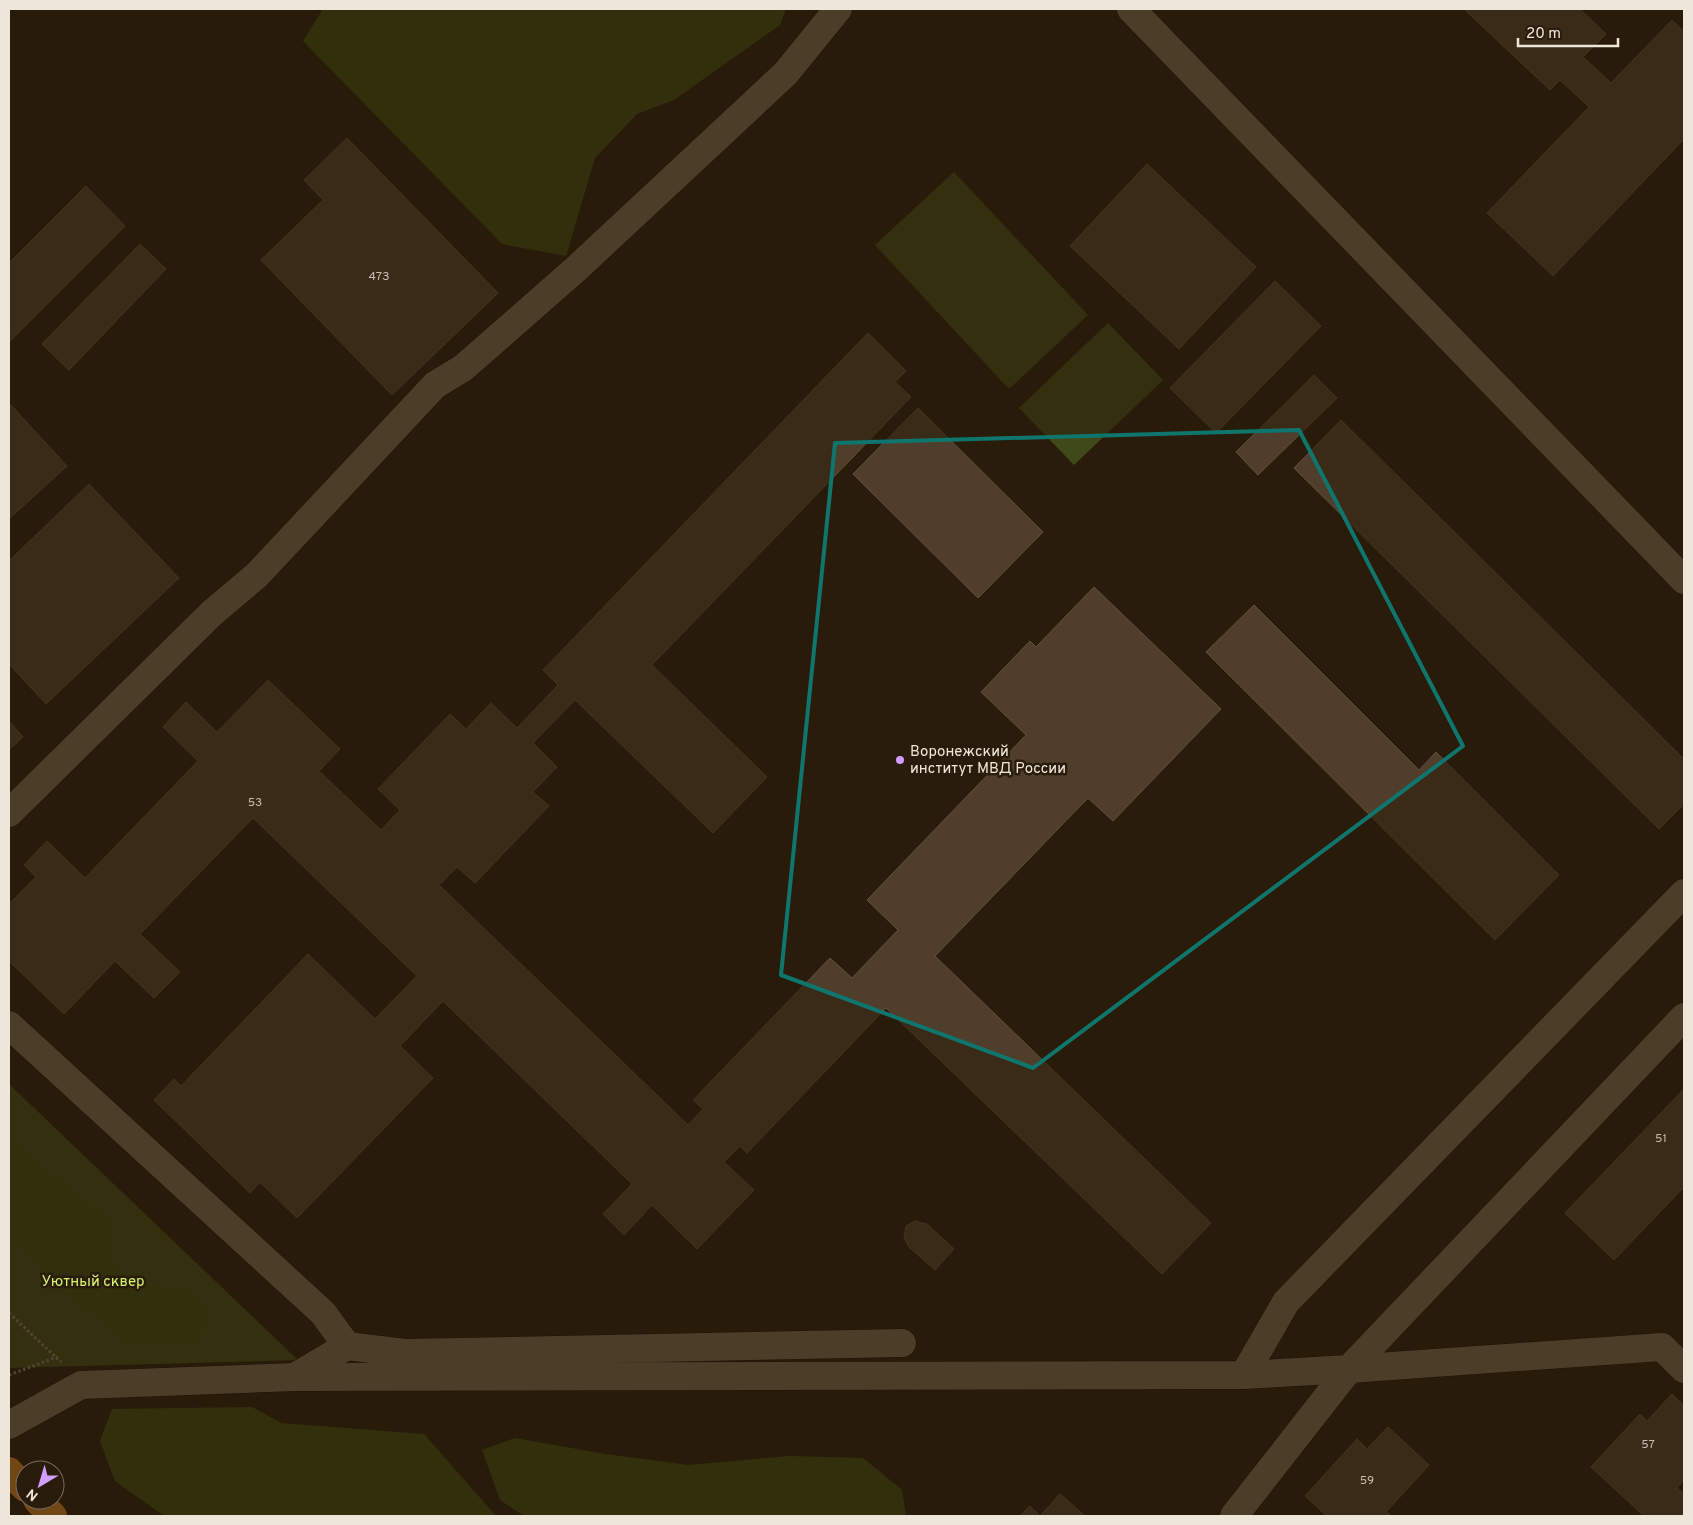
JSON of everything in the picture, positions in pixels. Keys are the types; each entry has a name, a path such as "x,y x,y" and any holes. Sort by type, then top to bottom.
{"street":[{"path":"9,812 212,612 257,575 435,385 463,368 591,255 786,73 838,9"},
{"path":"1131,9 1684,580"},
{"path":"1244,1375 1286,1302 1684,893"},
{"path":"1234,1516 1349,1369 1684,1017"},
{"path":"9,1025 323,1313 347,1346"},
{"path":"295,1377 347,1346 406,1353 902,1342"},
{"path":"9,1425 81,1385 295,1377 1244,1375 1662,1347 1684,1369"}],"path":[{"path":"9,1313 57,1356 81,1385"},
{"path":"9,1375 57,1356"}],"highlighted area":[{"path":"1299,430 1463,746 1033,1068 781,975 835,443"}],"green space":[{"path":"323,9 786,9 780,25 674,100 637,114 595,158 566,256 502,244 303,41"},
{"path":"954,172 1088,315 1009,389 875,245"},
{"path":"1108,323 1163,380 1074,465 1019,408"},
{"name":"Уютный сквер","path":"9,1084 298,1360 9,1368"},
{"path":"9,1141 107,1218 112,1260 132,1283 186,1290 204,1310 201,1341 128,1342 56,1285 14,1237 9,1242"},
{"path":"252,1407 281,1423 424,1434 496,1516 164,1516 115,1481 100,1441 112,1409"},
{"path":"515,1438 605,1454 688,1465 789,1456 863,1458 902,1490 906,1516 524,1516 500,1500 482,1450"}],"building":[{"path":"1464,9 1580,9 1606,34 1583,57 1611,83 1672,20 1684,32 1684,139 1553,276 1487,213 1589,107 1560,80 1550,90"},
{"path":"347,138 498,293 392,395 261,260 323,200 304,180"},
{"path":"1147,164 1256,267 1179,349 1070,246"},
{"path":"86,186 125,226 9,342 9,263"},
{"path":"140,244 166,269 69,370 42,344"},
{"path":"1275,281 1321,326 1216,433 1170,388"},
{"name":"Воронежский институт МВД России","path":"868,333 906,371 895,382 911,397 652,665 767,777 713,833 575,700 533,743 557,767 533,792 549,806 475,883 457,867 439,885 688,1125 703,1109 693,1100 830,958 852,978 898,930 867,900 1026,735 981,692 1030,641 1036,647 1094,587 1221,709 1113,821 1088,798 935,956 1211,1223 1162,1274 886,1008 747,1153 740,1146 724,1162 754,1190 697,1249 652,1205 624,1235 603,1214 632,1184 443,1001 400,1046 433,1078 297,1218 260,1182 250,1193 154,1100 174,1079 181,1086 308,954 375,1019 417,976 253,818 140,934 180,972 154,998 115,961 64,1014 9,961 9,904 36,877 24,865 47,841 85,878 198,761 163,727 186,702 217,732 268,680 340,749 319,771 381,830 400,810 378,789 450,714 466,729 491,703 517,728 558,685 543,670"},
{"path":"1314,375 1337,398 1258,475 1236,452"},
{"path":"9,403 67,466 9,519"},
{"path":"918,408 1043,532 978,598 853,474"},
{"path":"1341,420 1684,759 1684,804 1659,829 1294,468"},
{"path":"89,484 179,578 46,704 9,664 9,561"},
{"path":"1254,605 1419,770 1436,752 1559,875 1495,940 1206,652"},
{"path":"9,721 23,737 9,750"},
{"path":"1684,1089 1684,1187 1614,1260 1565,1213"},
{"path":"915,1221 927,1224 954,1249 935,1270 909,1247 904,1238 906,1226"},
{"path":"1672,1394 1684,1406 1684,1480 1677,1488 1684,1494 1684,1516 1644,1516 1591,1467 1640,1414 1647,1421"},
{"path":"1388,1427 1429,1465 1386,1512 1391,1516 1327,1516 1305,1496 1357,1439 1367,1449"},
{"path":"1060,1494 1085,1516 1040,1516"},
{"path":"1030,1506 1040,1516 1020,1516"}],"place":[{"name":"Воронежский институт МВД России","path":"900,760"}]}
